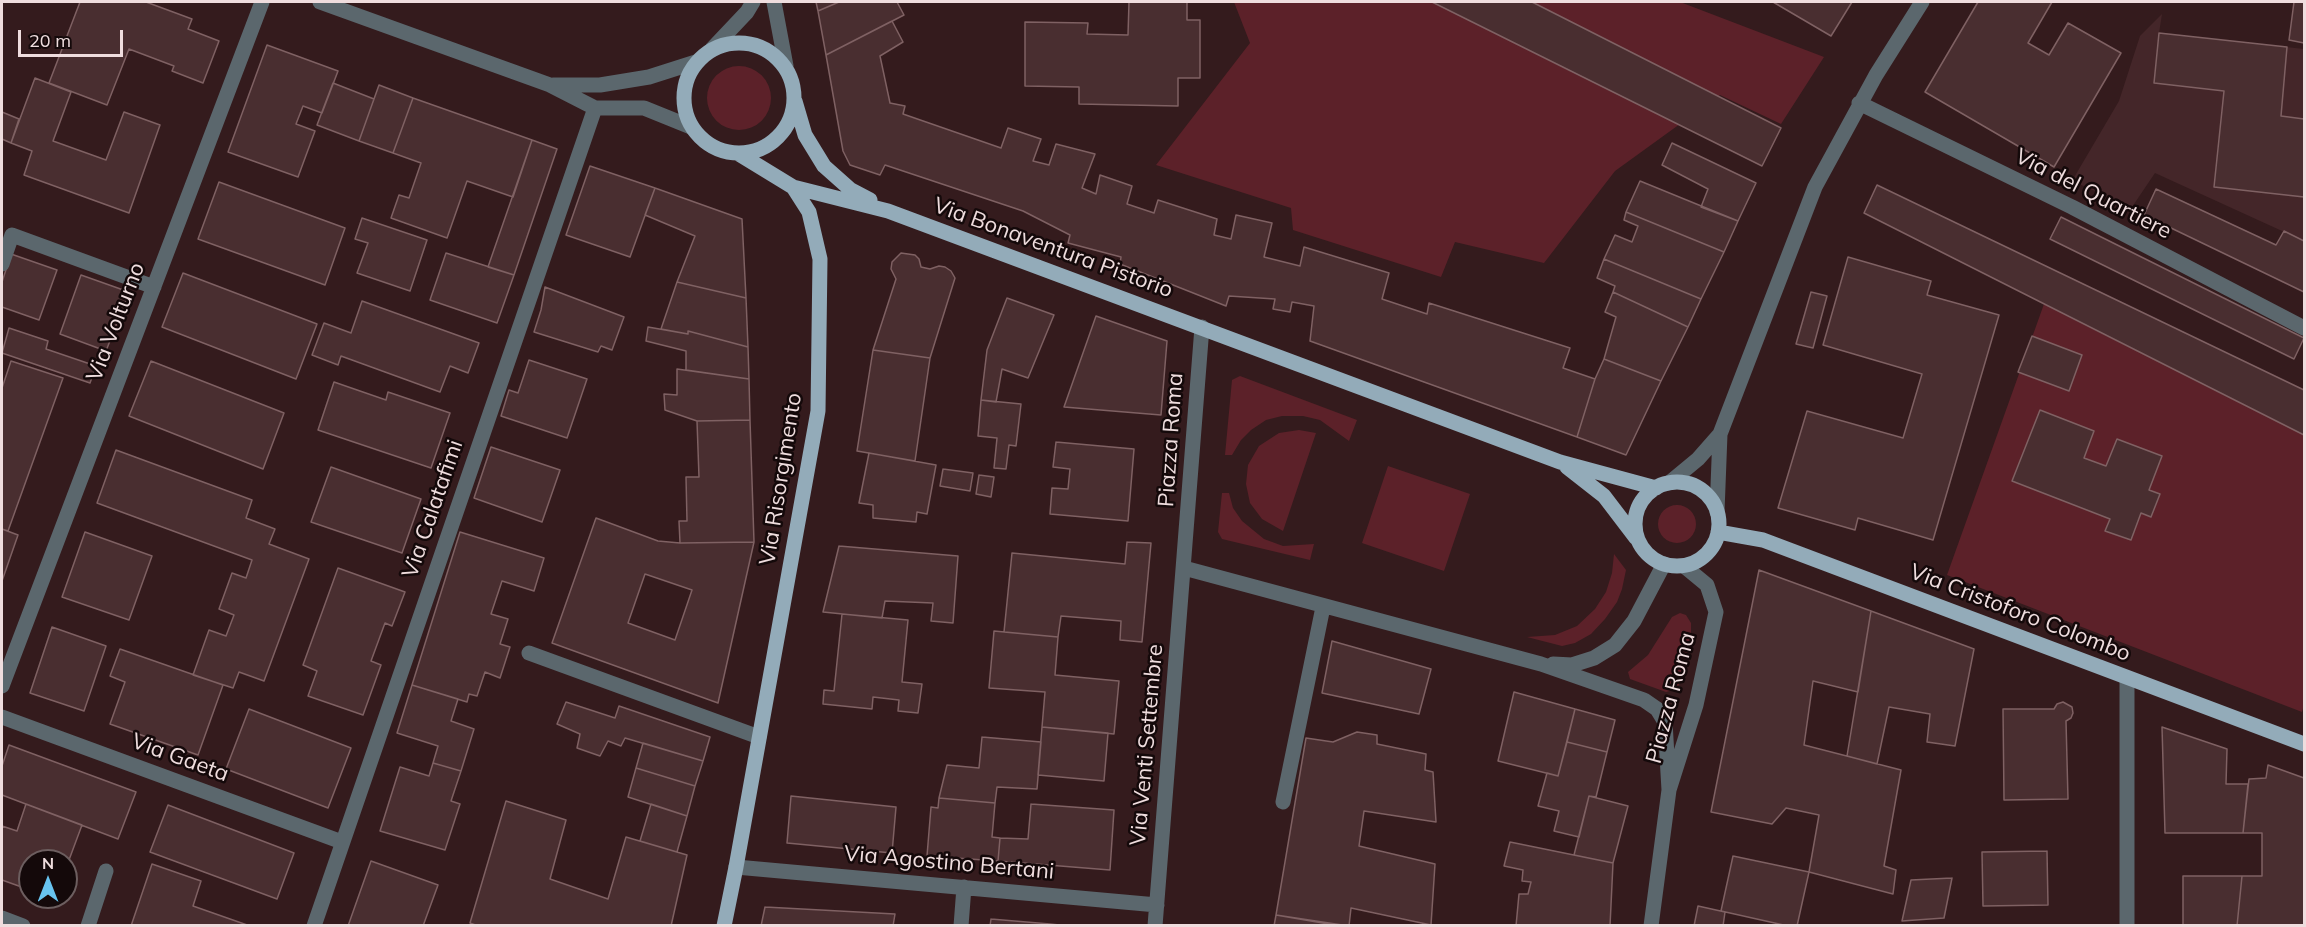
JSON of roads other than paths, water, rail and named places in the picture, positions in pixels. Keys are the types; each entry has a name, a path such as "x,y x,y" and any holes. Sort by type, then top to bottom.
{"main road":[{"path":"732,43 753,44 771,52 786,66 793,83 795,102 790,122 777,139 760,150 739,154 720,150 704,141 691,127 684,111 683,93 687,76 696,62 712,49 732,43"},
{"name":"Via Bonaventura Pistorio","path":"795,102 806,135 824,166 851,190 888,211"},
{"name":"Via Risorgimento","path":"724,926 818,411 820,258 809,212 793,187 739,154"},
{"name":"Via Bonaventura Pistorio","path":"793,187 888,211 1202,327"},
{"path":"1202,327 1560,462 1663,486"},
{"path":"1560,462 1604,496 1648,555 1664,564 1684,566 1706,554 1714,544 1718,532 1717,512 1712,501 1693,486 1681,483 1663,486 1646,495 1635,516 1638,540"},
{"name":"Via Cristoforo Colombo","path":"1718,532 1763,540 2304,744"}],"street":[{"name":"Via Volturno","path":"6,656 154,286 262,2"},
{"path":"320,2 550,85 596,108 644,108 691,127"},
{"path":"712,49 747,12 753,2"},
{"path":"774,2 786,66"},
{"path":"1717,512 1720,434 1815,187 1859,103 1922,2"},
{"path":"550,85 600,85 649,77 696,62"},
{"name":"Via del Quartiere","path":"1859,103 2072,207 2304,327"},
{"name":"Via Calatafimi","path":"314,926 596,108"},
{"path":"2,264 12,235 154,286"},
{"name":"Piazza Roma","path":"1202,327 1184,568 1541,664 1644,700 1657,709 1665,722 1669,790"},
{"path":"1663,486 1698,459 1720,434"},
{"name":"Piazza Roma","path":"1541,664 1572,665 1594,658 1614,645 1634,621 1664,564"},
{"name":"Piazza Roma","path":"1669,790 1696,705 1716,612 1707,585 1684,566"},
{"name":"Via Venti Settembre","path":"1155,926 1184,568"},
{"path":"1283,802 1323,607"},
{"path":"529,652 759,737"},
{"path":"2,686 6,656"},
{"path":"2127,678 2127,926"},
{"name":"Via Gaeta","path":"2,717 342,842"},
{"path":"1651,926 1669,790"},
{"name":"Via Agostino Bertani","path":"736,867 1157,905"},
{"path":"88,926 106,871"},
{"path":"961,926 964,887"},
{"path":"2,918 23,926"}]}
